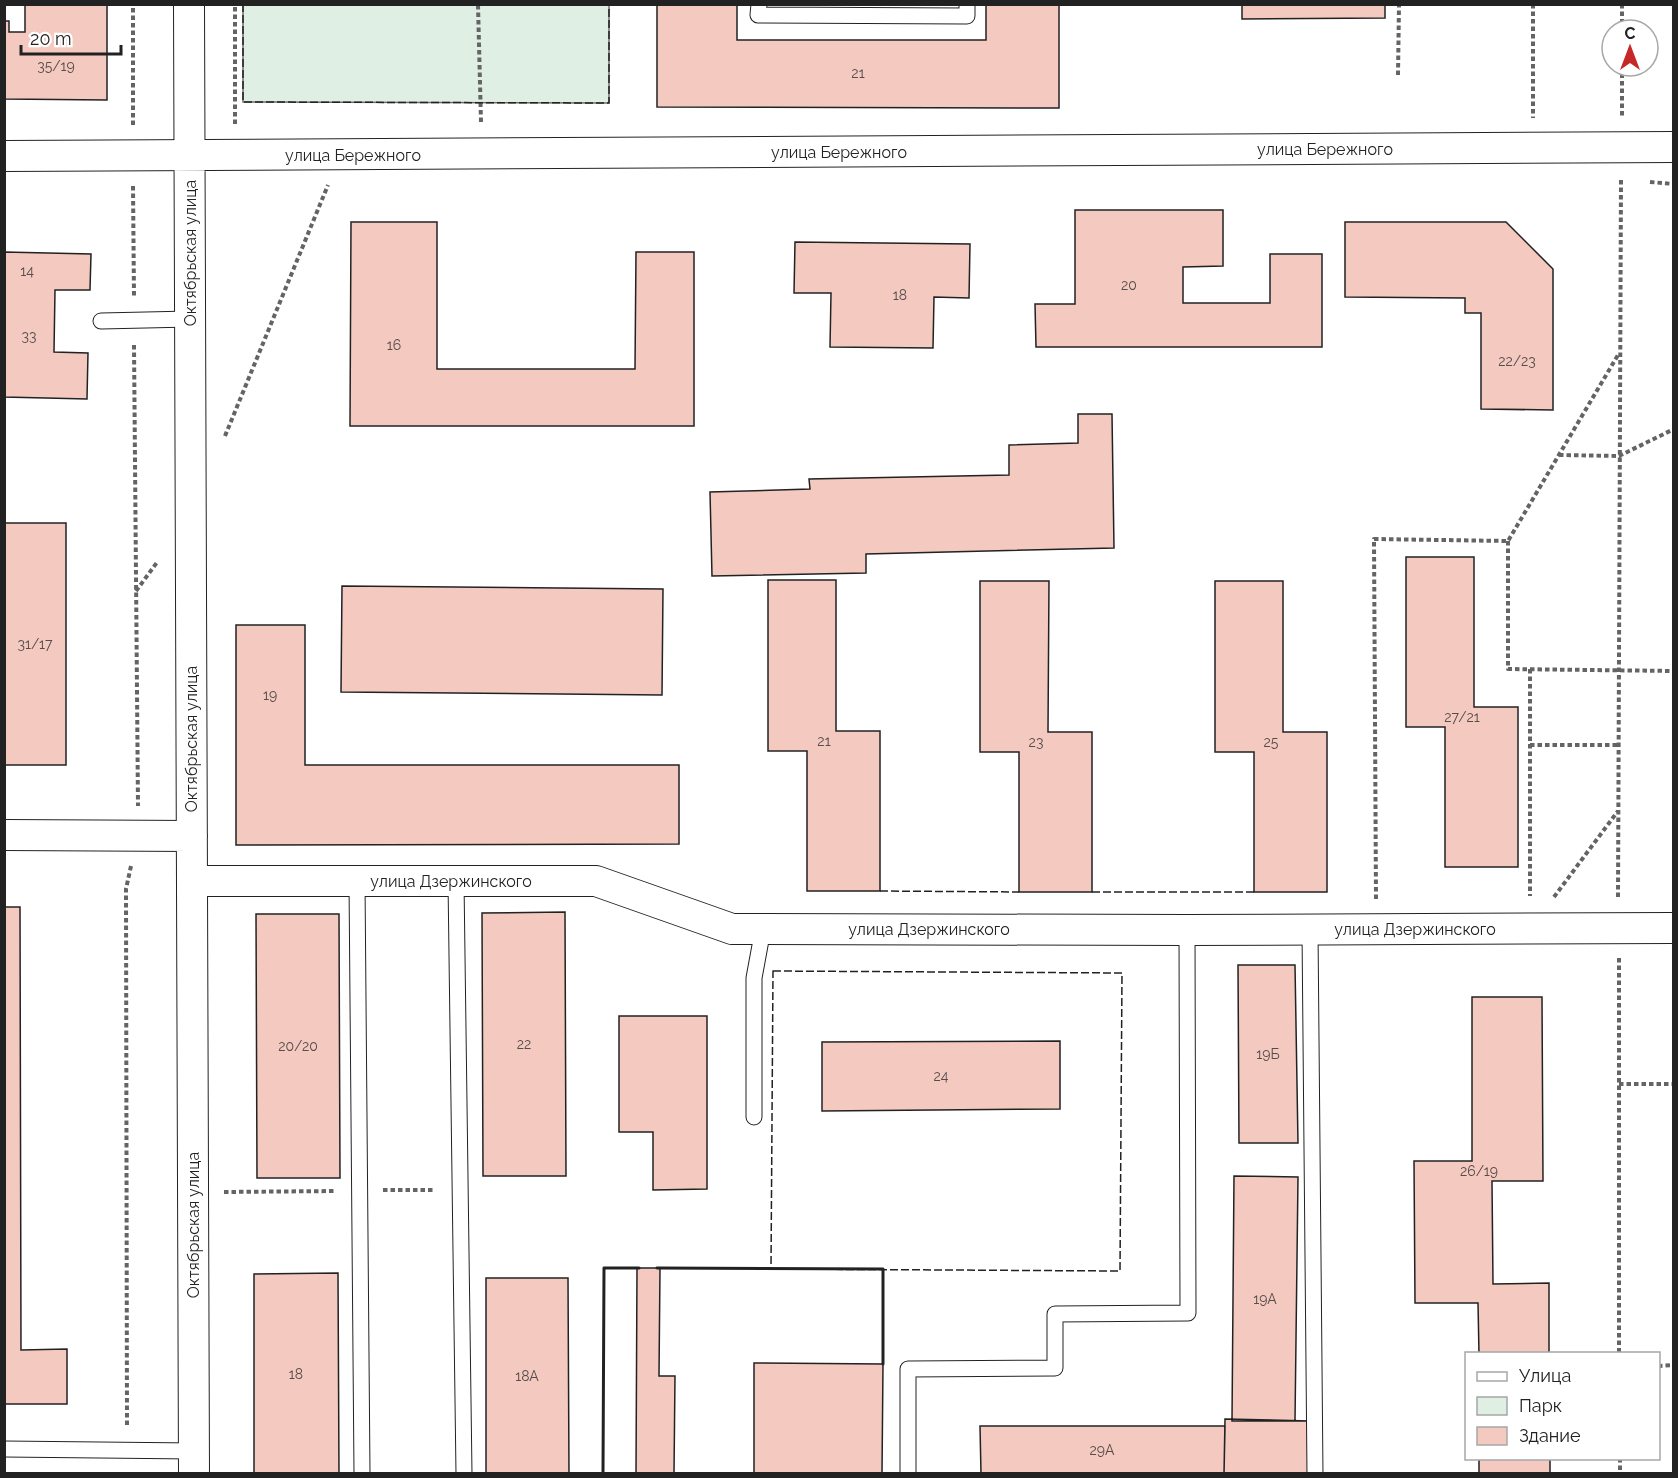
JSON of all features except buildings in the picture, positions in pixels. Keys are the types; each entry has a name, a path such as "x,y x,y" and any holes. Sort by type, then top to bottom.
{"street":[{"name":"Октябрьская улица","path":"189,4 194,1462"},
{"name":"улица Бережного","path":"4,156 1674,147"},
{"path":"4,835 192,836"},
{"name":"улица Дзержинского","path":"192,881 596,881 732,929 1674,928"}],"lane":[{"path":"759,4 758,15 956,16 967,16 967,4"},
{"path":"101,321 190,320"},
{"path":"357,881 362,1473"},
{"path":"456,881 464,1473"},
{"path":"754,1117 754,978 763,929"},
{"path":"908,1473 909,1369 1055,1368 1055,1314 1188,1313 1186,930"},
{"path":"1310,930 1315,1473"},
{"path":"4,1449 127,1451 194,1462"}],"path":[{"path":"127,1451 126,889 138,836 134,4"},
{"path":"1398,75 1399,4"},
{"path":"1533,4 1533,127"},
{"path":"478,5 481,126"},
{"path":"1619,1352 1618,670 1622,78"},
{"path":"223,446 225,436 340,155"},
{"path":"1621,179 1631,180"},
{"path":"1642,181 1674,184"},
{"path":"1620,352 1508,541 1508,669 1674,671"},
{"path":"225,424 225,436"},
{"path":"1559,455 1619,456 1674,429"},
{"path":"136,591 190,514"},
{"path":"1376,930 1374,539 1508,541"},
{"path":"1530,669 1530,928"},
{"path":"1530,745 1618,745"},
{"path":"1530,928 1618,811"},
{"path":"1619,1084 1674,1084"},
{"path":"193,1191 460,1189"},
{"path":"226,1191 226,1203"}],"green space":[{"path":"243,5 609,5 609,103 243,102"}],"fence":[{"path":"243,4 243,102 609,103 609,4"},
{"path":"880,891 1019,892"},
{"path":"1092,892 1254,892"},
{"path":"773,971 1122,973 1120,1271 771,1269 773,971"}],"wall":[{"path":"603,1474 604,1268 639,1268"},
{"path":"657,1268 883,1269 883,1364"}]}
